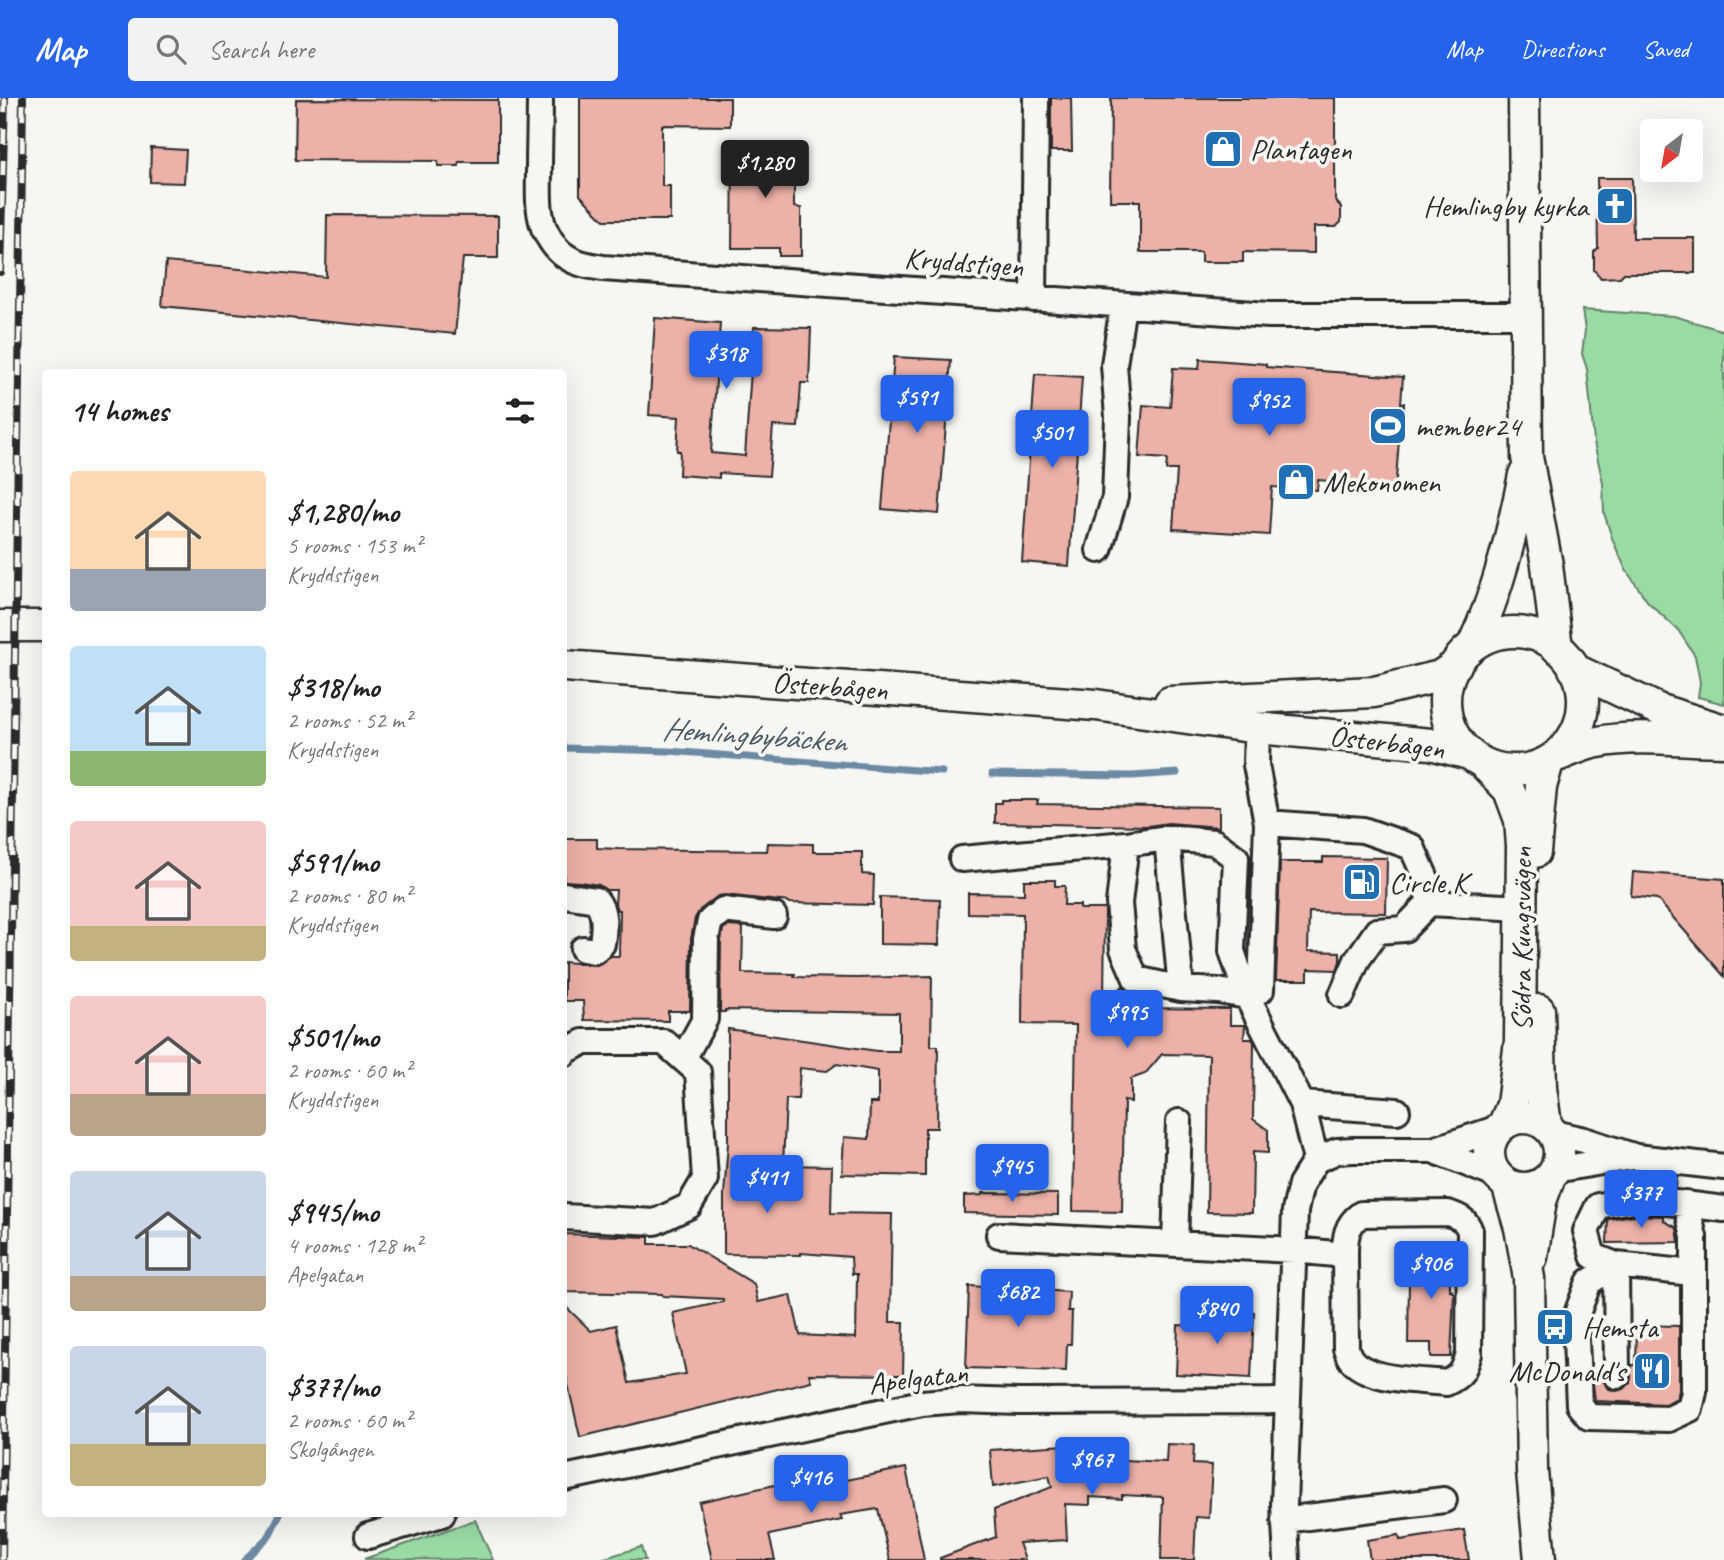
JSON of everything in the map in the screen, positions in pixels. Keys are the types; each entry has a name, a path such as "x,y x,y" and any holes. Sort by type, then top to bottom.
{"main road":[{"path":"1524,98 1527,457 1566,658 1580,681 1584,699 1582,719 1575,736 1553,759"},
{"path":"1527,457 1510,541 1484,621 1451,676 1446,694 1446,713 1458,743 1477,759 1499,770 1517,771 1534,769 1595,742 1656,738 1724,741"},
{"path":"0,626 42,626"},
{"path":"1464,655 1489,636 1507,631 1527,632 1566,658 1660,710 1724,730"},
{"name":"Österbågen","path":"1096,705 1374,692 1440,676 1464,655"},
{"name":"Österbågen","path":"567,666 1096,705 1257,728 1431,744 1477,759"},
{"name":"Södra Kungsvägen","path":"1477,759 1509,790 1520,820 1522,846 1520,1041 1512,1105 1502,1126"},
{"name":"Södra Kungsvägen","path":"1550,1129 1541,1088 1535,848 1541,787 1553,759"},
{"path":"1529,1278 1541,1201 1559,1159 1560,1150 1550,1129 1528,1118 1517,1118 1502,1126 1490,1141 1489,1154 1491,1166 1502,1180 1520,1228 1529,1278 1532,1471 1540,1560"},
{"path":"1502,1180 1519,1188 1528,1188 1540,1184 1551,1175"}],"street":[{"name":"Kryddstigen","path":"540,98 540,214 544,229 555,248 574,262 603,268 1269,315 1526,316"},
{"path":"1034,299 1036,98"},
{"path":"1098,550 1115,497 1118,417 1114,365 1123,305"},
{"path":"1254,993 1267,823 1256,765 1257,728"},
{"path":"1267,823 1363,830 1412,847 1427,881 1429,903 1404,929 1377,931 1357,960 1342,995"},
{"path":"1167,838 1181,989"},
{"path":"962,859 1167,838 1214,842 1236,858 1232,951 1254,993 1302,1104 1316,1160"},
{"path":"1126,844 1119,903 1123,949 1136,979 1181,989 1254,993"},
{"path":"567,895 596,900 602,908 602,944 594,951 583,949"},
{"path":"1429,903 1523,908"},
{"path":"683,1059 705,1019 706,939 710,921 723,910 774,916"},
{"path":"567,1050 583,1042 664,1042 698,1072 705,1179 689,1206 654,1222 567,1217"},
{"path":"1302,1104 1396,1111"},
{"path":"1175,1244 1179,1122"},
{"path":"1287,1560 1284,1520 1287,1401 1295,1211 1301,1184 1316,1160 1337,1151 1433,1150 1502,1126"},
{"path":"1550,1129 1636,1157 1724,1167"},
{"path":"1433,1150 1502,1180"},
{"path":"1551,1175 1636,1157"},
{"path":"1661,1201 1664,1160"},
{"path":"1693,1273 1616,1265 1593,1256 1586,1231 1598,1206 1632,1200 1686,1203 1724,1209"},
{"path":"1616,1265 1589,1282 1578,1311 1576,1340 1579,1405 1589,1417 1669,1419 1690,1409 1694,1392 1694,1237 1686,1203"},
{"path":"1448,1213 1461,1217 1468,1224 1469,1354 1465,1368 1457,1378 1446,1383 1378,1376 1361,1369 1350,1359 1346,1348 1345,1255 1348,1228 1361,1214 1448,1213"},
{"path":"999,1235 1345,1255"},
{"path":"1616,1265 1617,1376"},
{"name":"Apelgatan","path":"567,1477 922,1403 960,1400 1287,1401"},
{"path":"1284,1520 1444,1500"},
{"path":"368,1536 432,1517"}],"green space":[{"path":"1582,310 1674,316 1724,331 1724,704 1698,697 1700,682 1695,656 1678,630 1648,602 1626,570 1613,541 1604,513 1603,483 1594,442 1587,369 1582,354 1585,330"},
{"path":"475,1520 493,1560 364,1559"},
{"path":"641,1547 645,1560 598,1560"}],"building":[{"path":"580,98 730,98 730,126 662,125 662,186 670,186 670,220 604,220 580,195"},
{"path":"1051,98 1071,98 1072,151 1051,151"},
{"name":"Plantagen","path":"1111,98 1335,98 1335,200 1341,207 1341,222 1336,227 1314,227 1314,253 1243,252 1243,262 1201,262 1201,252 1140,252 1140,201 1110,201"},
{"path":"296,99 498,100 498,162 459,162 459,166 438,166 438,161 295,160"},
{"path":"733,146 794,147 794,207 801,208 801,256 779,256 779,248 732,248"},
{"path":"151,148 186,150 184,183 150,182"},
{"name":"Hemlingby kyrka","path":"1597,178 1632,178 1633,238 1695,238 1695,273 1624,273 1620,277 1601,278 1594,270 1594,252 1598,248"},
{"path":"327,215 498,216 498,258 463,258 455,334 162,306 166,262 326,277"},
{"path":"655,318 720,323 711,453 745,456 754,327 811,328 809,383 801,383 798,427 773,426 769,476 719,473 719,478 679,475 679,417 649,415"},
{"path":"894,357 951,360 939,514 882,509"},
{"path":"1200,359 1266,364 1266,367 1403,377 1403,427 1400,427 1395,492 1366,490 1366,484 1318,480 1317,490 1272,487 1269,535 1173,529 1177,470 1166,470 1167,459 1139,457 1143,405 1170,407 1173,368 1199,369"},
{"path":"1035,374 1082,377 1069,566 1022,562"},
{"path":"1001,800 1038,800 1037,804 1219,807 1219,827 1168,823 1148,826 995,823 995,803 1001,803"},
{"path":"567,839 597,839 597,848 618,849 767,851 768,843 813,844 813,852 862,852 862,874 874,875 873,905 789,903 718,896 700,910 695,918 691,939 690,1011 668,1011 668,1021 584,1020 583,1001 567,1001 567,962 597,965 611,956 619,956 620,910 617,910 615,904 616,890 606,890 599,885 567,881"},
{"path":"1323,857 1387,858 1386,913 1309,912 1308,951 1340,952 1337,970 1308,969 1308,980 1276,980 1280,862 1323,862"},
{"path":"1633,872 1724,879 1724,976 1657,899 1631,896"},
{"path":"1024,880 1055,880 1055,886 1065,886 1064,905 1080,905 1080,909 1105,909 1104,1004 1123,986 1136,999 1143,999 1142,1008 1230,1009 1230,1025 1245,1025 1244,1039 1252,1039 1254,1042 1253,1119 1268,1130 1268,1153 1253,1152 1252,1213 1207,1212 1209,1055 1162,1054 1145,1074 1131,1079 1131,1102 1124,1101 1122,1212 1073,1211 1076,1025 1022,1024 1023,914 968,913 968,893 1024,894"},
{"path":"880,897 940,899 939,945 880,944"},
{"path":"728,926 743,927 742,973 856,978 932,976 931,1046 938,1046 937,1128 925,1128 925,1176 842,1174 844,1137 869,1139 870,1103 878,1103 878,1071 837,1064 827,1071 800,1068 798,1099 786,1099 783,1165 832,1166 831,1213 892,1214 890,1322 904,1322 903,1375 809,1374 811,1381 580,1437 567,1380 567,1308 591,1331 616,1325 629,1383 686,1374 673,1313 723,1302 723,1299 662,1294 567,1292 567,1234 649,1237 649,1244 688,1244 754,1284 758,1302 791,1295 800,1335 856,1338 857,1274 852,1274 851,1257 801,1253 724,1254 728,1029 877,1051 899,1051 899,1013 720,1012 723,929"},
{"path":"983,1193 1058,1194 1058,1215 964,1213 964,1196"},
{"path":"1633,1215 1664,1216 1664,1221 1677,1228 1679,1242 1607,1243 1608,1219"},
{"path":"1412,1249 1450,1250 1450,1290 1454,1293 1451,1357 1431,1357 1431,1343 1408,1343"},
{"path":"969,1286 1069,1292 1068,1311 1072,1311 1071,1344 1067,1344 1066,1371 966,1368"},
{"path":"1213,1309 1254,1312 1251,1378 1176,1374 1178,1325 1202,1326 1203,1314 1215,1314"},
{"name":"McDonald's","path":"1637,1325 1679,1326 1677,1398 1666,1404 1595,1401 1592,1374 1602,1374 1609,1389 1616,1391 1624,1389 1630,1383 1632,1365 1636,1365"},
{"path":"1081,1444 1081,1458 1166,1462 1167,1444 1194,1445 1193,1464 1212,1465 1209,1518 1196,1517 1194,1560 1161,1560 1163,1497 1122,1495 1122,1499 1090,1497 1090,1505 1065,1504 1067,1540 1019,1543 1025,1560 940,1560 996,1537 994,1510 1052,1487 1049,1476 993,1487 990,1450"},
{"path":"906,1468 924,1560 890,1560 878,1509 840,1515 842,1520 769,1535 775,1560 712,1560 699,1502 779,1484 781,1493"},
{"path":"1464,1530 1469,1560 1370,1560 1367,1540 1399,1535 1400,1540"}],"waterway":[{"name":"Hemlingbybäcken","path":"567,748 669,751 942,772"},
{"name":"Hemlingbybäcken","path":"992,774 1132,776 1177,773"},
{"name":"Hemlingbybäcken","path":"244,1560 269,1536 278,1517"}],"railway":[{"path":"0,272 5,98"},
{"path":"2,1560 23,98"}],"place":[{"name":"Plantagen","path":"1223,149"},
{"name":"Hemlingby kyrka","path":"1615,206"},
{"name":"member24","path":"1388,426"},
{"name":"Mekonomen","path":"1296,482"},
{"name":"Circle K","path":"1362,882"},
{"name":"Hemsta","path":"1555,1327"},
{"name":"McDonald's","path":"1652,1371"}]}
